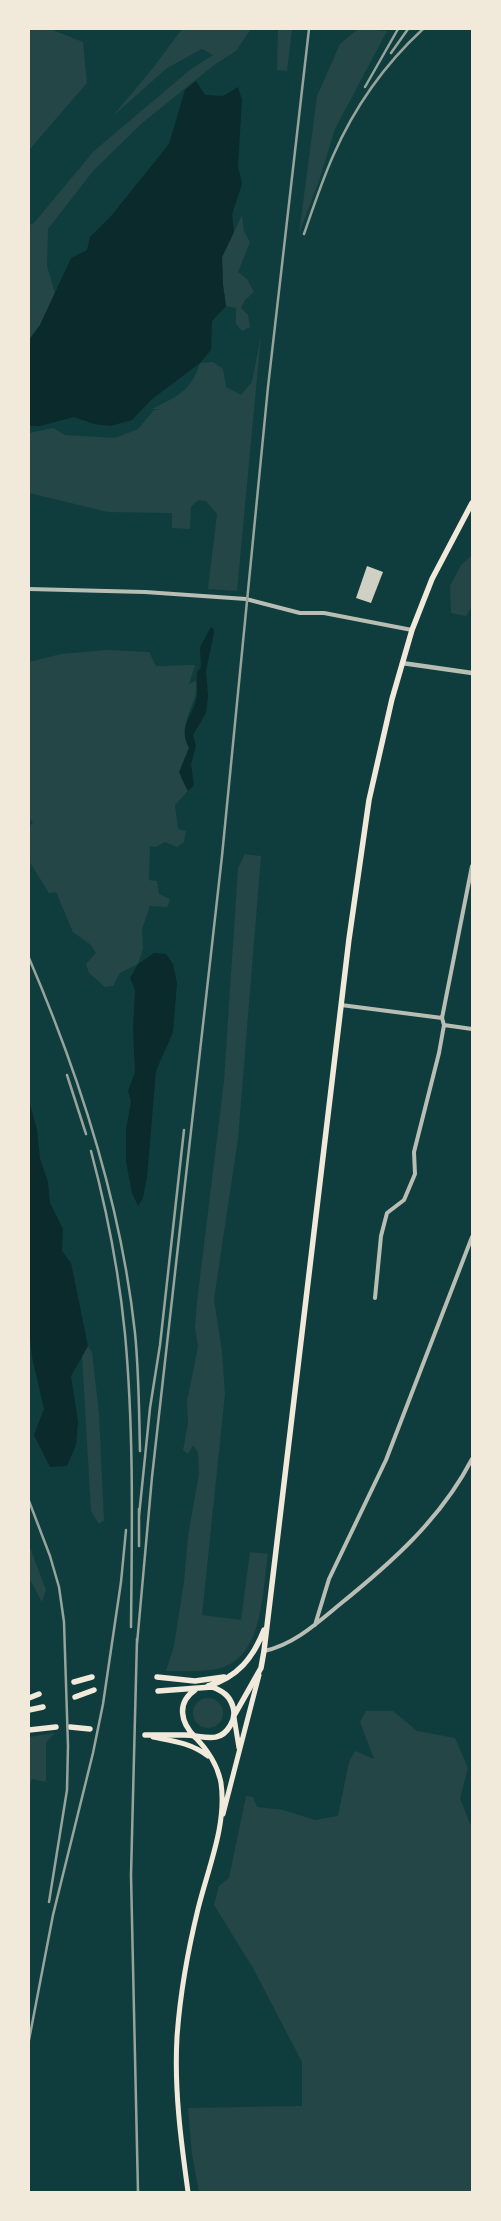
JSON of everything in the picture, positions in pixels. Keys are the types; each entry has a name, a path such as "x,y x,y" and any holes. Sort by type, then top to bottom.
{"main road":[{"path":"188,2192 181,2140 176,2076 177,2035 185,1973 198,1910 239,1756 264,1651 341,1005 370,800 384,732 412,630 432,579 472,504"},
{"path":"204,1688 226,1679 246,1665 258,1646 268,1616"},
{"path":"145,1735 213,1738 222,1735 228,1729 261,1668"},
{"path":"157,1677 210,1680 238,1671"},
{"path":"74,1682 92,1677"},
{"path":"158,1691 212,1687 226,1694 233,1707 238,1735 239,1756"},
{"path":"197,1689 188,1696 182,1711 185,1725 211,1759 220,1783 220,1824"},
{"path":"75,1697 94,1690"},
{"path":"29,1698 39,1694"},
{"path":"29,1710 43,1707"},
{"path":"29,1730 56,1727"},
{"path":"70,1727 90,1728"},
{"path":"145,1735 186,1743 211,1759"}],"street":[{"path":"29,589 146,592 246,599 300,612 324,613 412,630"},
{"path":"402,663 472,673"},
{"path":"375,1298 381,1236 387,1213 404,1200 415,1174 414,1152 439,1053 444,1025 442,1018 472,866"},
{"path":"341,1005 442,1018"},
{"path":"444,1025 472,1029"},
{"path":"315,1624 329,1579 386,1460 472,1237"},
{"path":"264,1651 286,1644 315,1624 409,1545 451,1494 472,1459"}],"shaded area":[{"path":"29,29 50,29 83,42 87,83 29,150"},
{"path":"182,29 251,29 236,51 214,65 141,124 93,171 48,229 47,266 55,293 40,325 29,340 29,225 34,223 94,151 191,69 213,55 202,49 167,68 112,117 153,68"},
{"path":"278,29 292,29 287,71 277,70"},
{"path":"358,29 387,31 335,129 320,178 299,234 317,96 340,44"},
{"path":"196,81 205,95 223,96 238,87 242,100 238,166 242,184 232,215 234,232 222,257 226,306 212,321 211,350 200,363 151,400 132,420 110,426 94,424 74,417 40,426 29,426 29,340 40,325 71,258 87,250 90,237 111,216 169,144 185,90"},
{"path":"242,215 244,231 250,242 238,272 247,279 254,292 245,300 241,308 248,315 250,327 242,331 236,324 236,308 226,306 222,257"},
{"path":"261,335 237,591 208,589 217,514 206,501 198,500 191,507 190,529 172,528 172,513 108,512 29,493 29,433 53,428 65,435 115,438 138,429 154,410 163,409 152,409 176,396 187,387 192,381 200,363 213,362 223,369 226,387 241,395 252,382"},
{"path":"472,555 472,608 466,616 451,613 450,586 461,565"},
{"path":"211,627 214,629 214,633 206,671 208,696 206,713 193,735 196,746 191,764 194,785 188,791 179,772 189,748 185,727 197,696 197,672 201,667 200,647"},
{"path":"107,650 149,652 156,666 195,665 189,684 196,681 196,687 195,697 187,722 188,754 181,771 183,783 188,791 175,805 178,829 186,831 184,842 177,847 165,842 156,847 150,846 149,880 157,881 159,894 170,899 167,907 150,906 142,929 143,948 138,964 120,973 113,986 105,987 89,973 86,964 96,953 91,945 73,932 56,892 49,893 29,861 29,826 33,823 29,818 29,662 61,654"},
{"path":"245,854 261,856 238,1139 214,1299 222,1352 225,1394 202,1615 241,1620 250,1552 268,1554 258,1622 244,1652 232,1663 217,1669 166,1671 174,1646 184,1582 188,1536 199,1474 198,1452 193,1445 188,1454 183,1450 188,1423 187,1401 198,1347 195,1327 197,1302 224,1081 238,868"},
{"path":"154,953 166,954 173,964 177,983 173,1032 156,1071 147,1177 143,1198 138,1206 132,1193 126,1162 126,1129 131,1101 128,1091 135,1072 133,1030 135,990 130,978 138,964"},
{"path":"30,1105 37,1129 40,1159 48,1182 50,1203 63,1229 62,1251 71,1263 88,1346 71,1376 78,1421 76,1445 67,1466 50,1467 34,1435 44,1409 32,1357 29,1329"},
{"path":"88,1346 92,1352 99,1414 104,1520 99,1524 91,1511 82,1355"},
{"path":"29,1545 46,1590 42,1602 29,1578"},
{"path":"208,1698 214,1699 222,1707 222,1719 214,1727 208,1728 202,1727 194,1719 193,1713 194,1707 202,1699"},
{"path":"366,1711 393,1711 417,1731 455,1738 468,1768 460,1798 470,1824 472,1823 472,2192 199,2192 192,2154 188,2108 302,2106 302,2062 253,1968 214,1905 219,1886 229,1878 246,1796 253,1797 257,1807 283,1810 315,1820 338,1816 349,1762 355,1751 374,1759 360,1722"},
{"path":"55,1733 46,1742 46,1782 32,1779 29,1787 29,1737"}],"building":[{"path":"367,566 383,572 371,603 356,598"}],"railway":[{"path":"137,1644 152,1477 222,856 268,387 309,29"},
{"path":"365,87 398,29"},
{"path":"391,53 408,29"},
{"path":"304,234 341,138 383,72 423,29"},
{"path":"29,958 48,1003 81,1095 96,1141 120,1236 129,1284 135,1333 140,1451"},
{"path":"67,1075 86,1134"},
{"path":"139,1516 150,1408 160,1345 184,1130"},
{"path":"91,1151 112,1242 125,1334 131,1444 131,1627"},
{"path":"29,1501 50,1556 59,1587 64,1622 68,1746 67,1790 49,1902"},
{"path":"139,1509 139,1546"},
{"path":"29,2040 53,1915 93,1753 103,1704 121,1582 126,1530"},
{"path":"137,1639 131,1875 138,2192"}]}
